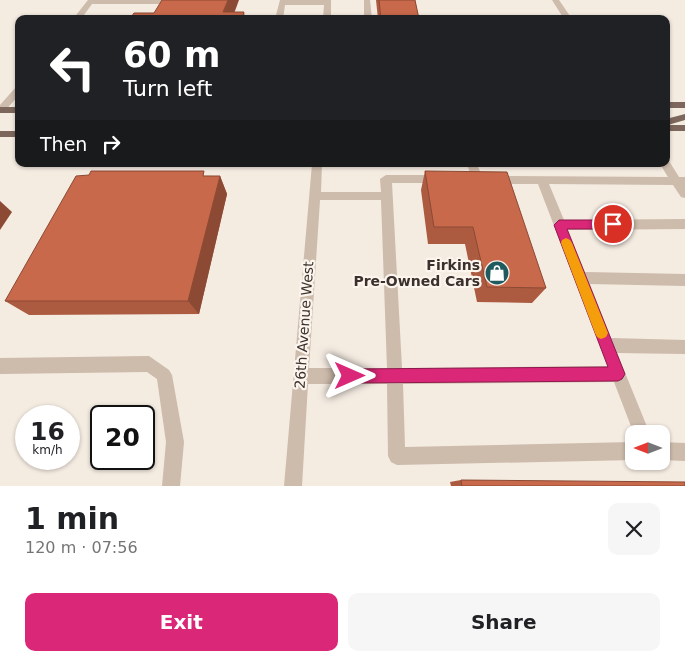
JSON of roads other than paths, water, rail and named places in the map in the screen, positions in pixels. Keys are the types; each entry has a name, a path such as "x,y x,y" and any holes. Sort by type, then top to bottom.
{"main road":[{"path":"670,105 685,105"},
{"path":"1,110 15,110"},
{"path":"670,121 685,117"},
{"path":"670,128 685,128"},
{"path":"0,134 15,134"}],"street":[{"path":"367,0 368,15"},
{"path":"555,0 565,15"},
{"path":"80,15 92,1 172,2 164,15"},
{"path":"280,15 283,2 328,2 327,15"},
{"path":"1,110 15,94"},
{"name":"26th Avenue West","path":"293,486 317,167"},
{"path":"473,167 477,180"},
{"path":"668,167 681,181 685,194"},
{"path":"625,451 397,456 386,179 681,181"},
{"path":"542,180 638,425"},
{"path":"314,196 388,196"},
{"path":"559,225 685,224"},
{"path":"580,278 685,280"},
{"path":"606,345 685,347"},
{"path":"0,366 149,364 164,375 175,442 171,486"},
{"path":"300,376 618,374"},
{"path":"670,451 685,452"}],"place":[{"name":"Firkins Pre-Owned Cars","path":"497,273"}]}
